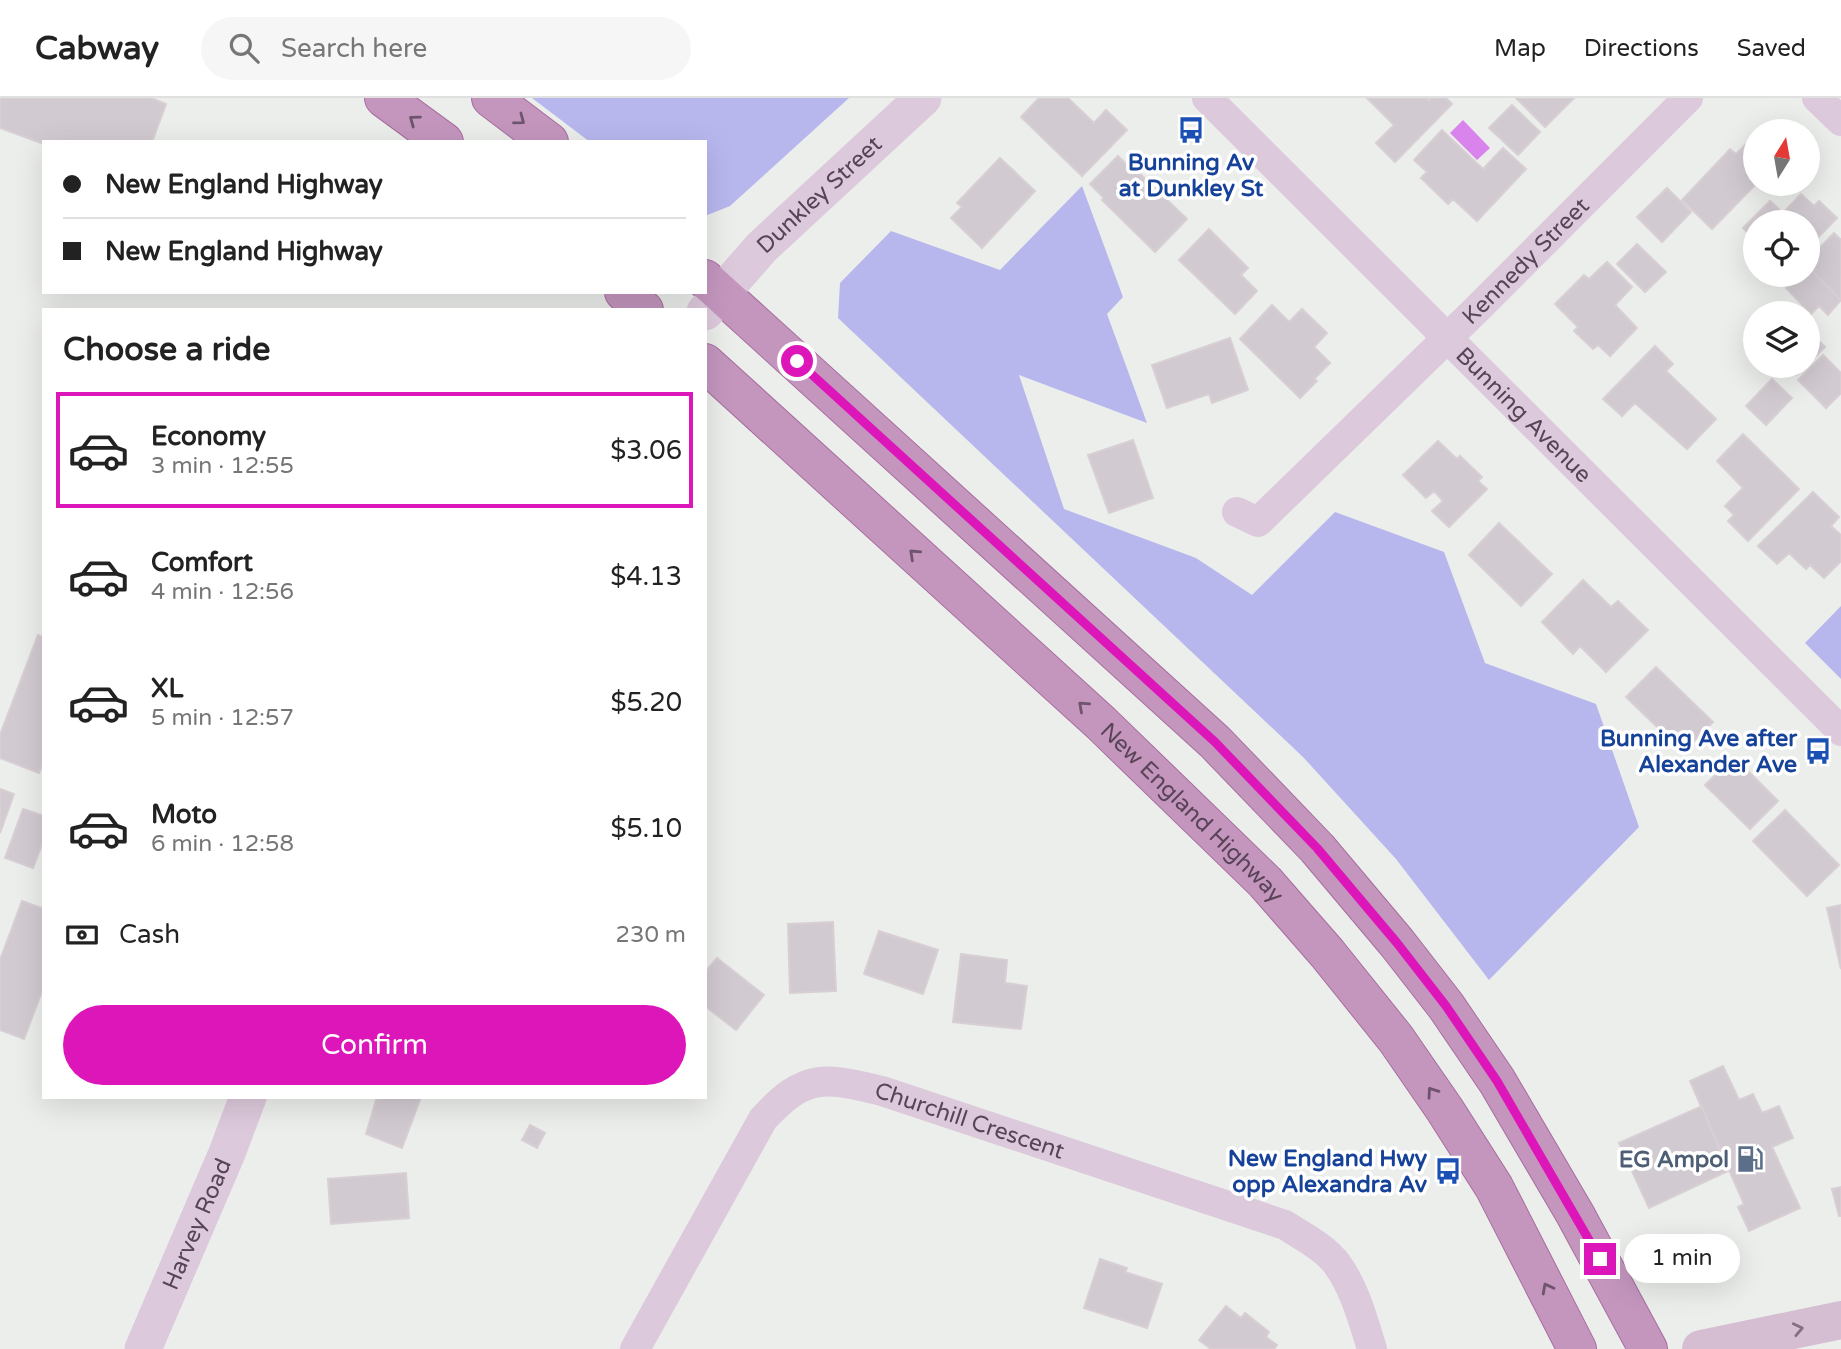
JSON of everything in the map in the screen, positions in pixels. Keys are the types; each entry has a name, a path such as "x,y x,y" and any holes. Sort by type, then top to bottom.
{"highway":[{"path":"384,98 441,140"},
{"path":"491,98 546,140"},
{"path":"626,294 642,308"},
{"path":"711,295 1215,742 1317,848 1446,1006 1497,1081 1575,1214 1648,1349"},
{"name":"New England Highway","path":"707,365 1101,723 1265,882 1327,953 1396,1039 1445,1110 1494,1187 1577,1349"}],"main road":[{"path":"1701,1349 1841,1320"}],"street":[{"name":"Dunkley Street","path":"711,295 923,98"},
{"name":"Bunning Avenue","path":"1206,98 1841,731"},
{"name":"Kennedy Street","path":"1237,512 1258,522 1688,98"},
{"path":"1817,98 1841,121"},
{"name":"Churchill Crescent","path":"635,1349 763,1119 782,1098 804,1085 827,1081 882,1091 1285,1225 1336,1263 1361,1311 1372,1349"},
{"name":"Harvey Road","path":"143,1349 246,1099"}],"shaded area":[{"path":"532,98 849,98 730,206 707,215 707,140 587,140"},
{"path":"1463,120 1490,148 1477,160 1450,133"},
{"path":"1082,186 1123,297 1107,314 1147,423 1019,375 1064,509 1196,558 1252,595 1335,512 1444,552 1485,663 1596,704 1639,827 1489,980 1396,859 1303,757 838,318 840,283 891,231 1000,270"},
{"path":"1841,606 1841,679 1805,643"}],"building":[{"path":"0,98 151,98 166,104 153,140 42,140 42,143 0,128"},
{"path":"1039,98 1068,98 1094,123 1106,110 1127,130 1082,176 1021,117"},
{"path":"1367,98 1446,98 1452,104 1395,162 1376,143 1394,125"},
{"path":"1516,98 1574,98 1545,127"},
{"path":"1512,105 1540,132 1518,155 1489,128"},
{"path":"1442,130 1483,169 1503,148 1526,169 1477,221 1453,199 1448,204 1421,178 1427,172 1414,160"},
{"path":"1743,147 1744,196 1712,229 1682,200 1730,149 1736,154"},
{"path":"1118,156 1187,219 1155,252 1102,200 1104,198 1090,184"},
{"path":"1000,158 1035,191 982,248 951,218 962,207 957,203"},
{"path":"1667,188 1691,212 1662,242 1637,217"},
{"path":"1799,196 1803,196 1814,206 1819,201 1837,218 1820,236 1820,210 1786,210"},
{"path":"1770,201 1780,210 1761,210"},
{"path":"1209,229 1248,268 1241,275 1257,291 1235,314 1179,260"},
{"path":"1834,233 1841,240 1841,300 1820,279 1820,248"},
{"path":"1637,244 1666,272 1645,292 1617,264"},
{"path":"1607,262 1632,287 1615,305 1637,328 1610,356 1598,345 1593,349 1574,331 1578,327 1555,304 1584,275 1589,279"},
{"path":"1820,279 1841,300 1828,315 1820,307 1820,301 1798,301 1786,288 1820,287"},
{"path":"1272,305 1289,322 1302,309 1327,333 1314,347 1330,363 1300,398 1240,339"},
{"path":"1230,338 1248,390 1212,403 1209,394 1167,408 1152,365"},
{"path":"1655,346 1673,364 1666,371 1716,419 1687,449 1635,403 1622,416 1603,399"},
{"path":"1823,355 1841,373 1841,393 1826,408 1798,380 1820,378 1820,358"},
{"path":"1772,379 1792,398 1766,425 1746,406"},
{"path":"1743,434 1799,489 1748,541 1728,521 1734,515 1725,506 1743,488 1717,461"},
{"path":"1133,440 1153,498 1109,513 1088,455"},
{"path":"1438,441 1457,459 1460,456 1482,477 1478,481 1487,489 1449,527 1432,511 1443,501 1434,491 1426,498 1403,475"},
{"path":"1813,492 1839,517 1831,526 1841,535 1841,561 1824,578 1810,565 1806,569 1789,553 1777,564 1758,546"},
{"path":"1499,523 1552,574 1521,606 1469,555"},
{"path":"1583,580 1611,607 1618,601 1648,630 1606,672 1580,646 1573,654 1542,622"},
{"path":"38,635 42,637 42,766 39,773 0,758 0,735"},
{"path":"1656,667 1713,722 1683,752 1626,697"},
{"path":"1734,757 1778,801 1750,829 1705,785"},
{"path":"0,789 14,794 0,833"},
{"path":"23,809 42,815 42,844 33,868 5,858"},
{"path":"1785,810 1839,865 1807,896 1753,841"},
{"path":"22,901 42,908 42,991 24,1039 0,1030 0,960"},
{"path":"1841,905 1841,969 1827,908"},
{"path":"833,922 836,991 790,993 788,924"},
{"path":"879,931 938,950 923,994 864,974"},
{"path":"961,954 1007,960 1005,983 1027,986 1021,1029 953,1022"},
{"path":"717,958 764,995 736,1030 707,1008 707,970"},
{"name":"EG Ampol","path":"1723,1066 1739,1100 1753,1094 1762,1113 1779,1106 1793,1138 1772,1147 1800,1208 1749,1231 1738,1207 1744,1204 1690,1081"},
{"path":"376,1099 420,1099 402,1148 366,1134"},
{"path":"1702,1106 1728,1171 1649,1208 1619,1143"},
{"path":"530,1125 545,1133 537,1148 522,1140"},
{"path":"406,1173 409,1218 331,1224 328,1179"},
{"path":"1841,1187 1841,1216 1839,1216 1832,1189"},
{"path":"1100,1259 1127,1268 1125,1272 1162,1284 1147,1328 1084,1308"},
{"path":"1226,1306 1241,1318 1245,1313 1269,1332 1266,1337 1277,1345 1274,1349 1211,1349 1199,1340"}],"place":[{"name":"Bunning Av at Dunkley St","path":"1191,130"},
{"name":"Bunning Ave after Alexander Ave","path":"1818,751"},
{"name":"EG Ampol","path":"1750,1159"},
{"name":"New England Hwy opp Alexandra Av","path":"1448,1171"}],"route":[{"path":"797,361 1215,742 1317,848 1446,1006 1497,1081 1600,1259"}]}
